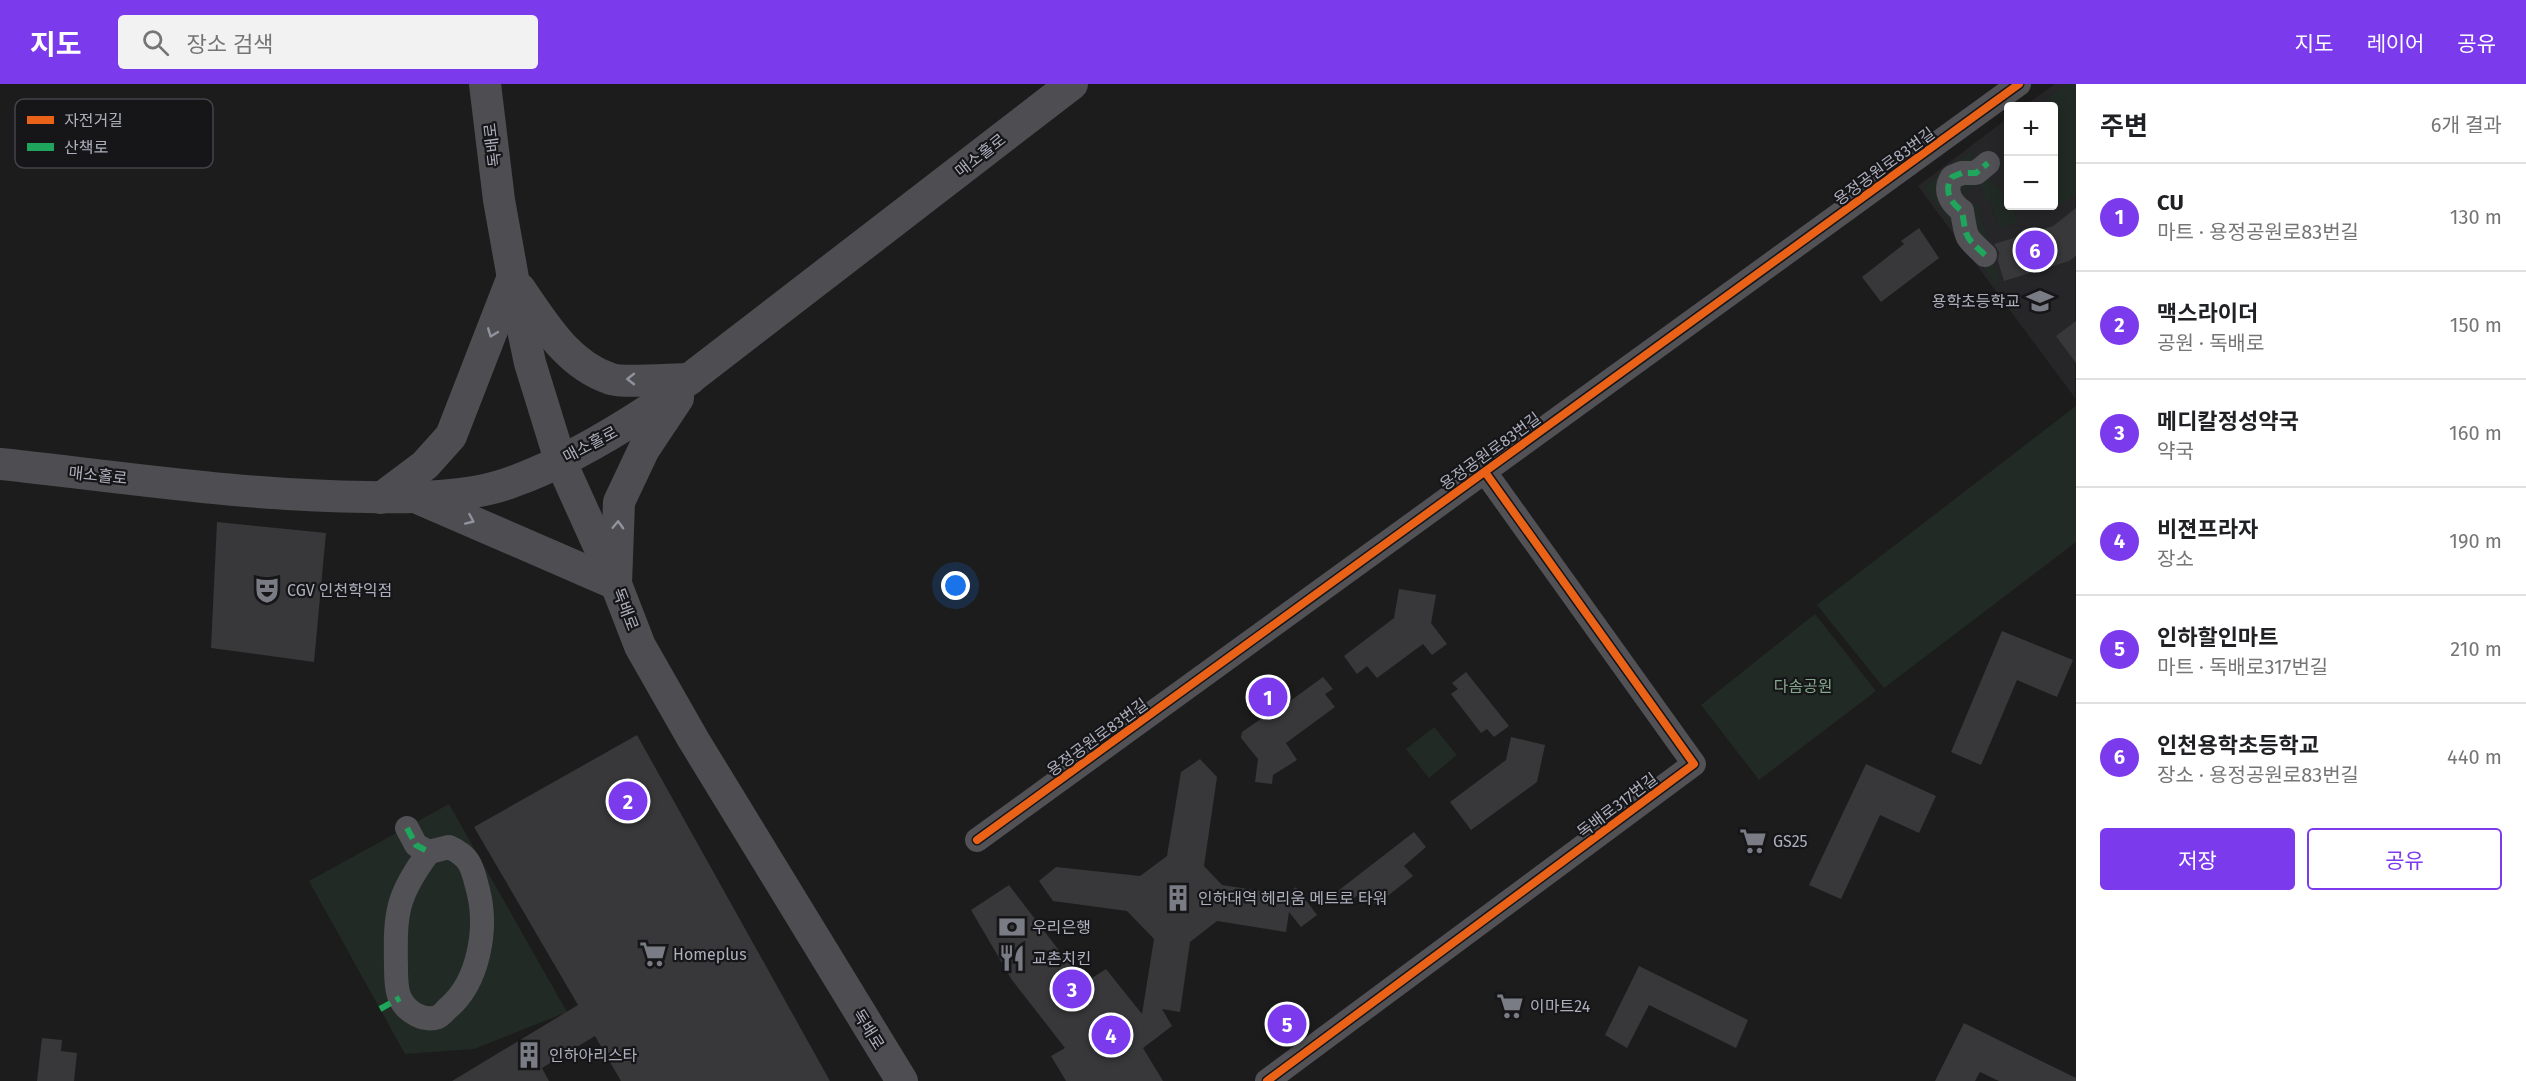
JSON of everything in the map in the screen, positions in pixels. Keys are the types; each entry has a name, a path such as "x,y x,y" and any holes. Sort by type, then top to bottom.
{"main road":[{"name":"독배로","path":"485,84 499,200 513,279 530,363 560,460 616,584 640,646 693,740 902,1081"},
{"name":"매소홀로","path":"0,464 297,496 416,498 456,494 511,483 604,439 649,410 1072,84"},
{"path":"513,279 553,337 579,361 612,379 690,379"},
{"path":"381,498 424,465 451,436 513,279"},
{"path":"416,498 616,584 619,502 644,449 690,379"}],"street":[{"name":"용정공원로83번길","path":"977,840 2019,84"},
{"path":"1985,255 1973,246 1964,234 1962,211 1952,202 1948,189 1952,177 1962,173 1976,173 1988,163"},
{"name":"독배로317번길","path":"1267,1081 1694,764 1485,472"},
{"path":"407,828 416,845 429,852 449,847 462,853 471,866 480,899 482,924 470,982 453,1005 438,1017 423,1018 390,1003 396,973 397,916 402,893 429,852"}],"shaded area":[{"name":"용학초등학교","path":"2055,84 2076,84 2075,398 1918,186 2004,121 2004,210 2058,210 2058,102 2030,102"}],"green space":[{"path":"2067,84 2076,84 2076,194 2058,208 2058,102 2042,102"},
{"path":"1970,152 1981,167 1950,192 1975,175 1977,185 1965,190 1969,206 1978,204 2001,292 1923,187"},
{"path":"1984,171 1997,188 1999,187 2004,194 2004,210 2013,210 2018,223 1999,229 1990,201 1986,202 1977,175"},
{"path":"2076,406 2076,542 1884,688 1817,605"},
{"name":"다솜공원","path":"1815,614 1876,691 1759,780 1701,705"},
{"path":"1434,727 1457,755 1429,778 1406,749"},
{"path":"449,804 567,1012 474,1049 405,1054 309,881"}],"building":[{"path":"2076,208 2076,256 2069,261 2004,281 1998,261 1999,252 1994,244 2053,226"},
{"path":"1919,228 1939,258 1881,302 1862,277 1904,244 1901,241"},
{"path":"2076,321 2076,363 2056,336"},
{"name":"CGV 인천학익점","path":"217,522 326,533 314,662 211,648"},
{"path":"1399,589 1436,595 1431,623 1447,644 1432,655 1423,644 1377,678 1367,666 1357,674 1344,656 1394,618"},
{"path":"2002,631 2073,660 2057,697 2017,680 1981,765 1951,752"},
{"path":"1466,672 1509,726 1494,737 1487,729 1481,733 1451,694 1458,689 1452,683"},
{"path":"1323,677 1333,689 1325,694 1335,707 1286,743 1297,760 1273,775 1272,784 1255,782 1258,759 1241,738 1242,732 1265,716 1267,718"},
{"name":"Homeplus","path":"637,735 830,1081 621,1081 595,1036 542,1068 549,1081 452,1081 578,1005 474,827"},
{"path":"1511,737 1545,745 1537,782 1471,830 1450,802 1506,760"},
{"path":"1200,759 1217,777 1204,866 1222,885 1287,895 1296,887 1317,915 1301,927 1289,912 1286,932 1217,921 1190,942 1180,1012 1162,1009 1172,1026 1143,1048 1163,1081 1066,1081 1051,1056 1065,1048 1012,980 971,910 1009,885 1084,983 1106,969 1142,1014 1154,939 1127,911 1053,901 1039,881 1056,867 1140,876 1167,856 1181,772"},
{"path":"1866,764 1936,796 1919,833 1880,815 1841,899 1809,885"},
{"path":"1414,832 1426,847 1404,866 1413,876 1376,905 1364,890 1344,906 1334,894"},
{"path":"1639,966 1748,1020 1736,1048 1649,1005 1627,1048 1605,1035"},
{"path":"1964,1023 2076,1078 2076,1081 1999,1081 1980,1072 1975,1081 1935,1081"},
{"path":"42,1038 62,1040 61,1051 77,1053 74,1081 37,1081"}],"marked path":[{"path":"1985,255 1967,236 1962,211 1952,200 1948,187 1952,177 1962,173 1976,173 1988,163"},
{"path":"407,828 416,845 429,852"},
{"path":"380,1009 400,998"}],"cycle path":[{"path":"977,840 2019,84"},
{"path":"1267,1081 1694,764 1485,472"}],"place":[{"name":"인천용학초등학교","path":"2035,250"},
{"name":"용학초등학교","path":"2040,301"},
{"name":"CGV 인천학익점","path":"267,590"},
{"name":"CU","path":"1268,697"},
{"name":"맥스라이더","path":"628,801"},
{"name":"GS25","path":"1753,841"},
{"name":"인하대역 헤리움 메트로 타워","path":"1178,898"},
{"name":"우리은행","path":"1012,927"},
{"name":"Homeplus","path":"653,954"},
{"name":"교촌치킨","path":"1012,958"},
{"name":"메디칼정성약국","path":"1072,989"},
{"name":"이마트24","path":"1510,1006"},
{"name":"인하할인마트","path":"1287,1024"},
{"name":"비젼프라자","path":"1111,1035"},
{"name":"인하아리스타","path":"529,1055"}]}
